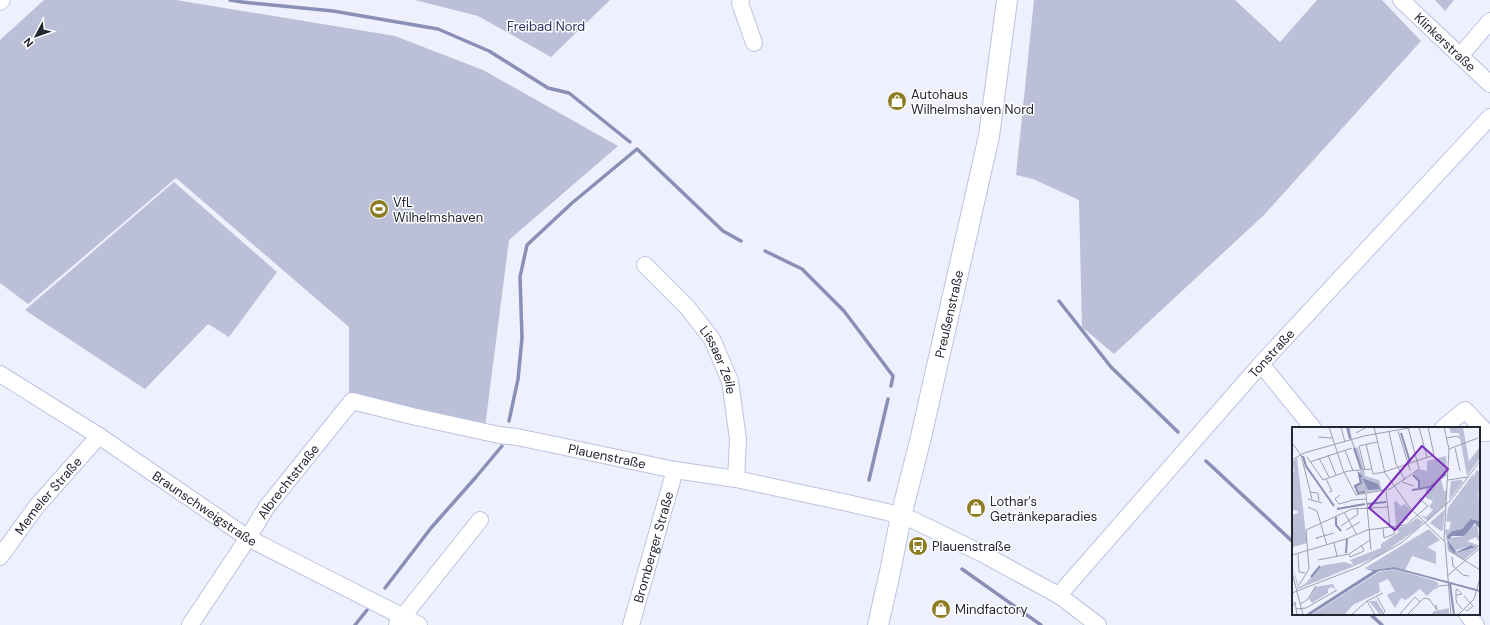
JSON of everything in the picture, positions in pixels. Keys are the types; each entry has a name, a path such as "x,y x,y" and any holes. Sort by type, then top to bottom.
{"main road":[{"name":"Preußenstraße","path":"878,625 901,516 921,437 989,136 1007,0"}],"street":[{"path":"741,0 740,3 754,43"},
{"name":"Klinkerstraße","path":"1401,0 1490,84"},
{"path":"1460,56 1490,21"},
{"name":"Tonstraße","path":"1060,596 1065,588 1261,364 1490,117"},
{"name":"Lissaer Zeile","path":"645,265 687,307 712,339 730,381 738,439 736,480"},
{"path":"1261,364 1312,427"},
{"name":"Braunschweigstraße","path":"0,374 99,436 248,538 399,621 419,625"},
{"name":"Plauenstraße","path":"352,401 412,416 492,433 675,470 736,480 843,502 901,516 913,520 983,554 1060,596 1098,625"},
{"name":"Albrechtstraße","path":"190,625 248,538 266,508 352,401"},
{"path":"1443,427 1465,410 1487,433 1480,433"},
{"name":"Memeler Straße","path":"0,557 36,507 99,436"},
{"name":"Bromberger Straße","path":"631,625 675,470"},
{"path":"399,621 480,520"},
{"path":"1468,615 1476,625"}],"green space":[{"name":"VfL Wilhelmshaven","path":"44,0 176,0 395,36 483,70 618,146 509,240 485,427 349,395 349,327 176,178 28,304 0,283 0,40"},
{"name":"Freibad Nord","path":"415,0 610,0 551,57 478,16"},
{"path":"1034,0 1235,0 1280,42 1317,0 1382,0 1421,41 1264,215 1114,354 1082,327 1079,200 1033,179 1016,175"},
{"path":"1435,0 1454,0 1445,11"},
{"path":"174,182 277,272 229,337 208,324 145,389 25,310"}],"waterway":[{"path":"230,0 333,11 438,29 489,51 548,88 569,93 630,142"},
{"path":"509,421 518,379 522,338 520,277 527,245 572,203 637,149 723,231 741,241"},
{"path":"765,251 802,269 844,311 893,376 891,386"},
{"path":"1059,301 1111,367 1178,432"},
{"path":"869,480 888,399"},
{"path":"385,588 431,528 502,446"},
{"path":"1206,461 1292,541"},
{"path":"962,569 1041,625"},
{"path":"355,625 367,610"},
{"path":"1371,615 1382,625"}],"place":[{"name":"Autohaus Wilhelmshaven Nord","path":"897,101"},
{"name":"VfL Wilhelmshaven","path":"379,209"},
{"name":"Lothar's Getränkeparadies","path":"976,508"},
{"name":"Plauenstraße","path":"918,546"},
{"name":"Mindfactory","path":"941,609"}]}
